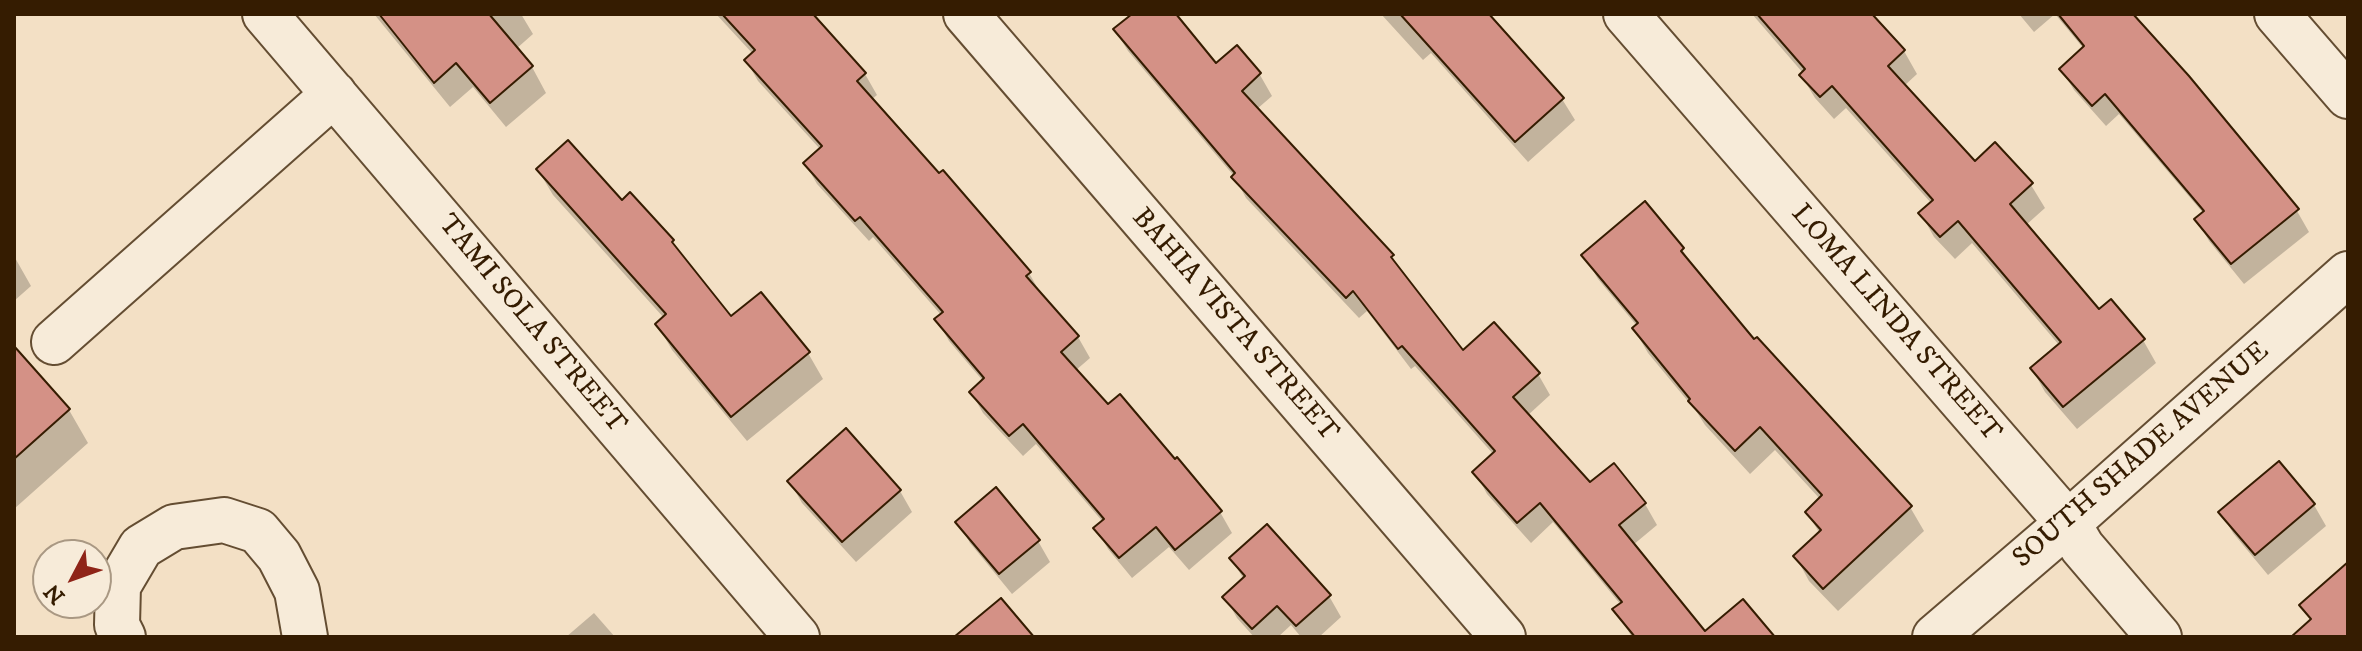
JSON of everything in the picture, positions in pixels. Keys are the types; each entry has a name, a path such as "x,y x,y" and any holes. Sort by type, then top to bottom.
{"street":[{"name":"TAMI SOLA STREET","path":"265,14 797,637"},
{"name":"BAHIA VISTA STREET","path":"966,14 1503,637"},
{"name":"LOMA LINDA STREET","path":"1626,14 2068,523 2082,547 2159,637"},
{"path":"2277,14 2348,96"},
{"path":"54,342 334,94"},
{"name":"SOUTH SHADE AVENUE","path":"1935,637 2348,274"},
{"path":"123,637 117,625 118,586 141,547 174,527 224,520 258,531 279,556 297,591 305,637"}],"building":[{"path":"379,14 489,14 533,66 490,103 456,63 434,83"},
{"path":"722,14 813,14 866,73 857,81 939,173 943,170 1031,272 1026,276 1079,336 1061,352 1108,404 1120,394 1222,511 1175,550 1156,527 1119,558 1093,528 1104,519 1023,424 1009,436 969,392 984,378 934,319 943,312 860,217 855,221 803,163 822,146 744,60 755,50"},
{"path":"1132,14 1176,14 1216,63 1237,45 1261,73 1242,91 1394,255 1391,257 1463,350 1494,322 1540,373 1513,397 1590,482 1614,463 1646,503 1619,525 1705,631 1743,599 1775,637 1635,637 1612,609 1622,602 1540,503 1517,523 1472,472 1495,451 1402,346 1398,349 1353,291 1346,298 1231,177 1235,173 1113,29"},
{"path":"1400,14 1489,14 1564,98 1515,142"},
{"path":"1757,14 1872,14 1905,50 1888,66 1975,161 1995,142 2033,183 2010,204 2099,309 2111,299 2145,339 2063,407 2030,368 2061,342 1958,221 1940,237 1918,213 1933,200 1832,86 1820,97 1799,75 1805,69"},
{"path":"2058,14 2133,14 2189,76 2299,209 2231,264 2194,219 2204,211 2105,94 2092,106 2059,69 2084,46"},
{"path":"568,140 622,200 630,192 674,240 672,242 731,316 761,292 810,352 731,417 655,324 666,314 536,169"},
{"path":"1645,201 1684,248 1681,251 1754,339 1757,337 1912,506 1823,589 1793,556 1821,530 1805,512 1822,495 1760,427 1735,451 1688,401 1690,399 1632,328 1638,323 1581,255"},
{"path":"14,346 70,409 14,459"},
{"path":"846,428 901,490 842,542 787,481"},
{"path":"2279,461 2315,504 2255,555 2218,512"},
{"path":"996,487 1040,540 999,574 955,522"},
{"path":"1267,524 1331,595 1296,626 1277,606 1252,629 1222,597 1245,576 1229,558"},
{"path":"2348,562 2348,637 2291,637 2311,619 2299,605"},
{"path":"1001,598 1034,637 954,637"}]}
